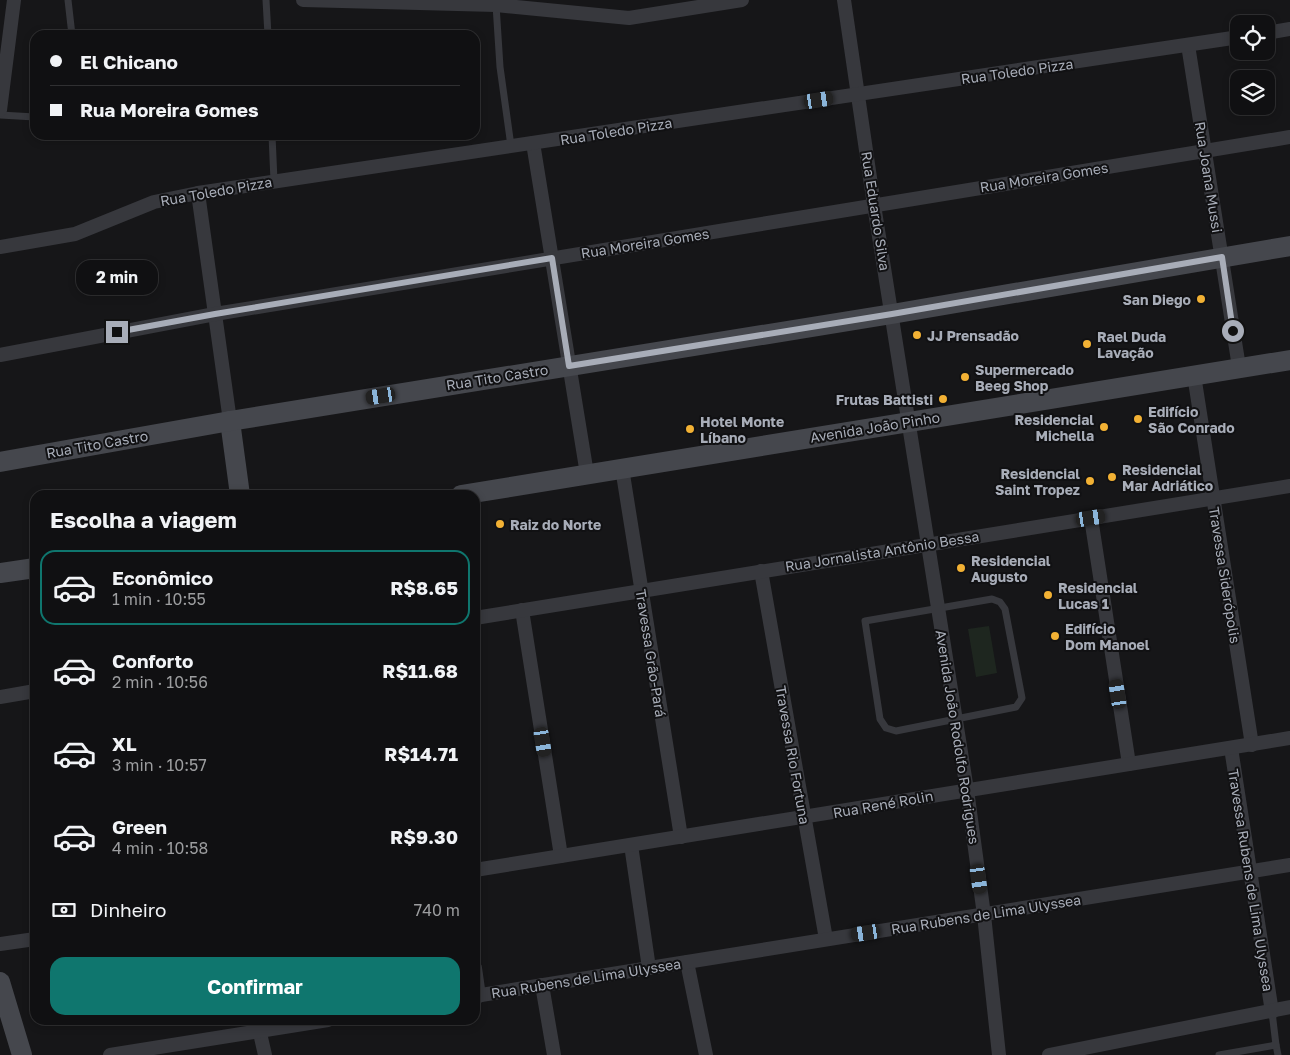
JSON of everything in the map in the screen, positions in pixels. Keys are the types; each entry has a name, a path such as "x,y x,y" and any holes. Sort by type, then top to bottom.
{"main road":[{"name":"Rua Tito Castro","path":"0,462 230,421 892,314 1290,246"},
{"name":"Avenida João Pinho","path":"480,492 1290,360"},
{"path":"230,421 239,490"},
{"path":"0,573 30,569"},
{"path":"0,982 22,1055"}],"street":[{"path":"0,110 14,0"},
{"path":"303,0 496,5 629,18 736,0"},
{"name":"Rua Eduardo Silva","path":"844,0 874,205 909,421"},
{"path":"1275,32 1290,29"},
{"name":"Rua Toledo Pizza","path":"0,247 75,234 154,202 198,193 1230,38"},
{"name":"Rua Joana Mussi","path":"1188,45 1239,368"},
{"name":"Rua Moreira Gomes","path":"0,355 215,314 1290,137"},
{"path":"533,143 587,474"},
{"path":"198,193 230,421"},
{"name":"Travessa Siderópolis","path":"1194,375 1252,745"},
{"name":"Avenida João Rodolfo Rodrigues","path":"909,421 967,790 984,915 999,1055"},
{"name":"Travessa Grão-Pará","path":"622,468 681,837"},
{"name":"Rua Jornalista Antônio Bessa","path":"480,617 1290,486"},
{"path":"1091,518 1129,764"},
{"name":"Travessa Rio Fortuna","path":"761,571 826,939"},
{"path":"522,610 561,856"},
{"path":"0,697 30,692"},
{"name":"Rua René Rolin","path":"480,869 1290,738"},
{"name":"Travessa Rubens de Lima Ulyssea","path":"1230,748 1272,1012"},
{"path":"632,844 649,968"},
{"name":"Rua Rubens de Lima Ulyssea","path":"480,996 1290,865"},
{"path":"0,944 30,940"},
{"path":"687,962 706,1055"},
{"path":"542,986 554,1055"},
{"path":"1049,1055 1290,1007"},
{"path":"110,1055 146,1052 258,1026 265,1055"}],"lane":[{"path":"68,0 71,30"},
{"path":"266,0 268,30"},
{"path":"496,5 500,67 511,146"},
{"path":"0,115 30,117"},
{"path":"272,140 274,181"},
{"path":"992,599 1000,602 1005,609 1022,698 1016,707 956,719 896,731 886,728 880,719 865,621 992,599"},
{"path":"1272,1012 1278,1055"},
{"path":"1219,1055 1276,1045"}],"shaded area":[{"path":"989,626 997,673 976,677 968,629"}],"place":[{"name":"San Diego","path":"1201,299"},
{"name":"JJ Prensadão","path":"917,335"},
{"name":"Rael Duda Lavação","path":"1087,344"},
{"name":"Supermercado Beeg Shop","path":"965,377"},
{"name":"Frutas Battisti","path":"943,399"},
{"name":"Edifício São Conrado","path":"1138,419"},
{"name":"Residencial Michella","path":"1104,427"},
{"name":"Hotel Monte Líbano","path":"690,429"},
{"name":"Residencial Mar Adriático","path":"1112,477"},
{"name":"Residencial Saint Tropez","path":"1090,481"},
{"name":"Raiz do Norte","path":"500,524"},
{"name":"Residencial Augusto","path":"961,568"},
{"name":"Residencial Lucas 1","path":"1048,595"},
{"name":"Edifício Dom Manoel","path":"1055,636"}],"route":[{"path":"117,332 552,258 569,366 892,314 1222,257 1233,331"}]}
